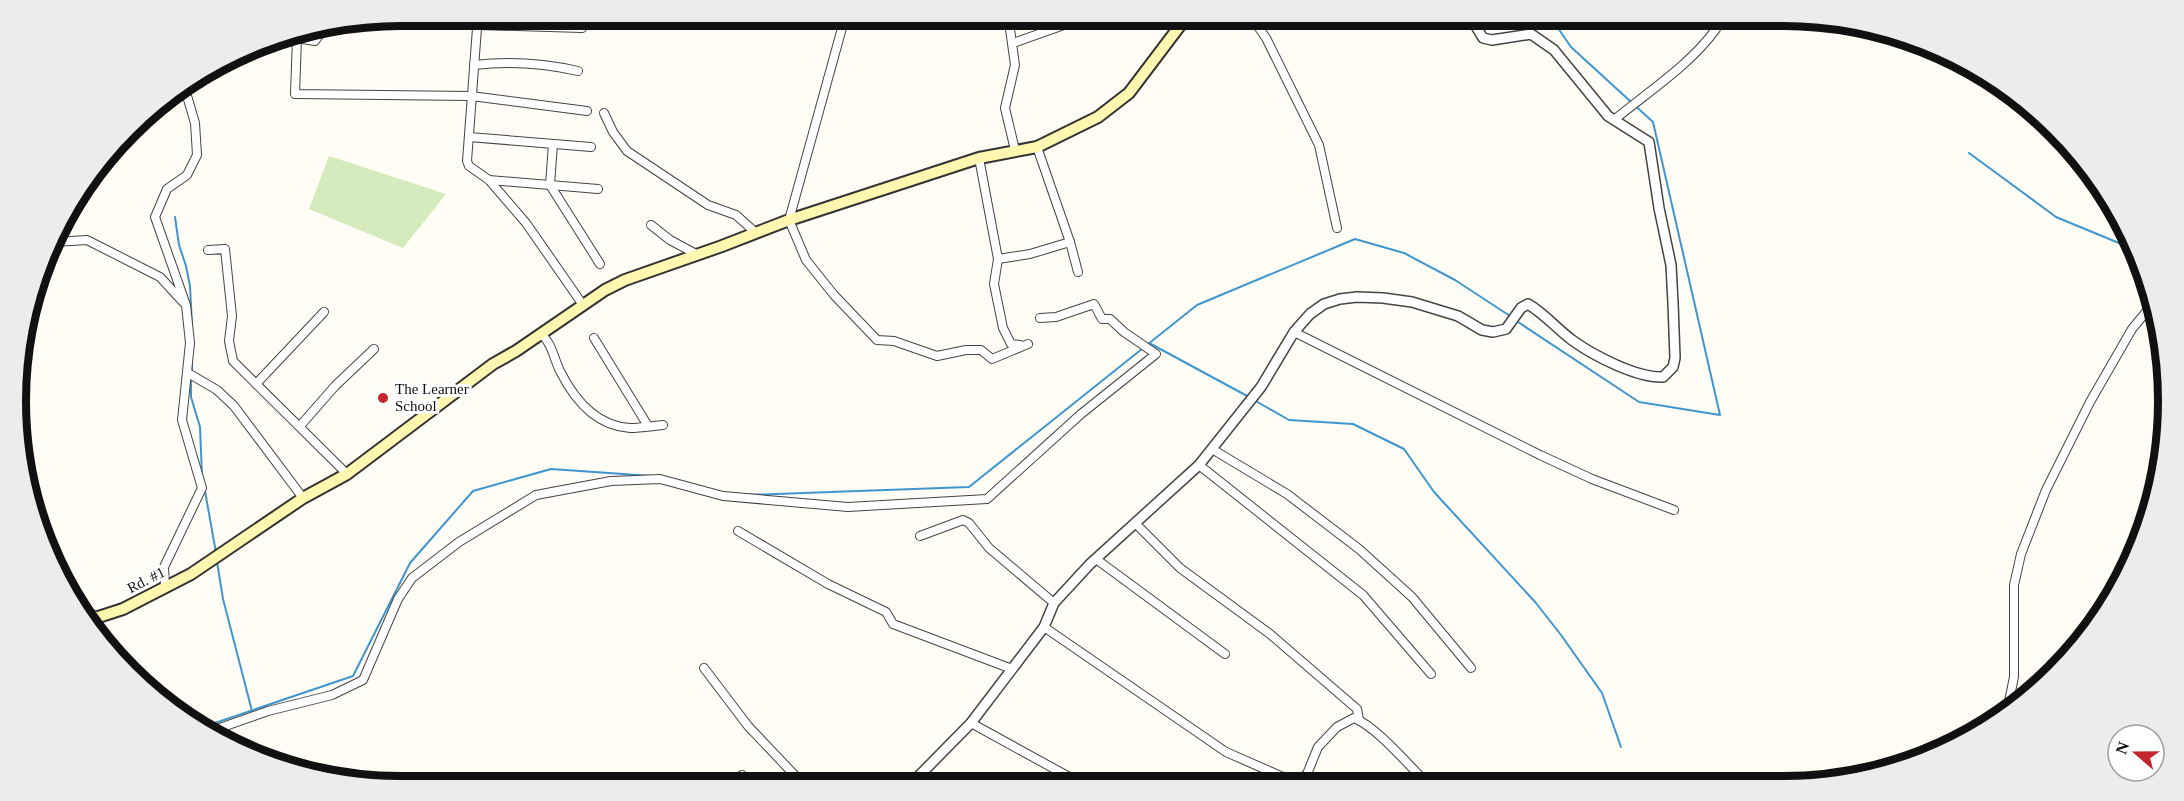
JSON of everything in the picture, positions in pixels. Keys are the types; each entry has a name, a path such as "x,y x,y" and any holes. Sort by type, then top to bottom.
{"main road":[{"name":"Rd. #1","path":"98,617 123,609 219,556 303,498 347,474 493,364 516,351 605,290 625,280 789,220 979,158 1036,147 1098,117 1129,93 1180,26"}],"street":[{"path":"478,26 467,161 469,166 489,180 526,223 583,304"},
{"path":"513,26 582,28"},
{"path":"1010,26 1015,65 1005,108 1015,150"},
{"path":"1012,43 1061,26"},
{"path":"1258,26 1266,38 1319,145 1337,228"},
{"path":"919,776 971,723 1044,627 1054,603 1096,559 1199,465 1261,387 1294,332 1310,314 1324,304 1357,297 1412,302 1458,316 1482,330 1493,332 1506,329 1521,308 1528,304 1572,340 1592,353 1646,376 1664,377 1673,368 1676,345 1671,265 1649,142 1608,116 1554,50 1532,34 1492,40 1483,38 1476,26"},
{"path":"1614,120 1669,77 1704,45 1716,29 1716,26"},
{"path":"842,28 789,220 806,260 834,295 877,340 894,341 937,356 966,350 981,350 992,359 1025,345 1011,344 1003,328 994,284 998,259 979,158"},
{"path":"300,39 315,42 320,34"},
{"path":"297,40 296,93 471,96 587,111"},
{"path":"474,65 502,62 553,66 578,71"},
{"path":"165,587 164,567 202,488 182,420 190,343 186,305 155,217 167,189 187,175 197,155 195,123 186,93"},
{"path":"604,113 617,140 627,151 708,205 736,215 756,233"},
{"path":"469,137 591,147"},
{"path":"554,144 550,185 600,264"},
{"path":"1036,147 1070,242 1078,272"},
{"path":"489,180 598,189"},
{"path":"651,225 670,240 698,255"},
{"path":"61,242 87,240 118,255 160,277 186,305"},
{"path":"998,259 1030,254 1070,242"},
{"path":"208,250 225,249 232,316 229,341 233,361 347,474"},
{"path":"219,728 268,711 332,695 363,680 398,599 412,578 459,542 536,495 611,481 660,479 723,496 848,507 987,499 1081,414 1156,354 1124,332 1110,318 1102,319 1094,304 1056,317 1040,318"},
{"path":"2009,700 2014,677 2014,585 2021,554 2046,490 2090,402 2132,329 2148,310"},
{"path":"256,384 324,312"},
{"path":"1294,332 1540,455 1592,479 1674,510"},
{"path":"542,333 550,344 560,372 589,413 617,426 630,428 663,425"},
{"path":"594,338 648,426"},
{"path":"300,426 335,386 374,349"},
{"path":"188,373 217,390 234,406 303,498"},
{"path":"1212,449 1287,494 1359,549 1412,597 1471,668"},
{"path":"1199,465 1363,594 1431,674"},
{"path":"920,536 963,520 969,523 989,548 1054,603"},
{"path":"1135,523 1180,568 1270,634 1357,709 1359,720"},
{"path":"738,531 828,584 886,612 893,624 1012,669"},
{"path":"1096,559 1225,654"},
{"path":"93,614 98,617"},
{"path":"1044,627 1226,752 1281,776"},
{"path":"704,668 748,726 795,776"},
{"path":"1304,776 1318,747 1337,727 1354,718 1376,732 1420,776"},
{"path":"971,723 1067,776"}],"green space":[{"path":"329,156 446,194 403,248 309,209"}],"waterway":[{"path":"1515,320 1639,402 1720,415 1653,122 1571,47 1557,26"},
{"path":"1969,153 2056,217 2125,245"},
{"path":"175,217 179,245 190,286 192,325"},
{"path":"746,495 969,487 1197,305 1355,239 1404,253 1455,280 1510,316"},
{"path":"1151,344 1249,397"},
{"path":"192,357 192,373"},
{"path":"191,378 191,397 200,427 202,476"},
{"path":"1254,400 1289,420 1353,424 1404,449 1434,492 1536,603 1561,635 1602,693 1621,747"},
{"path":"212,724 353,676 410,563 473,491 551,469 652,476"},
{"path":"205,491 216,553"},
{"path":"217,562 223,599 252,711"}],"place":[{"name":"The Learner School","path":"383,398"}]}
